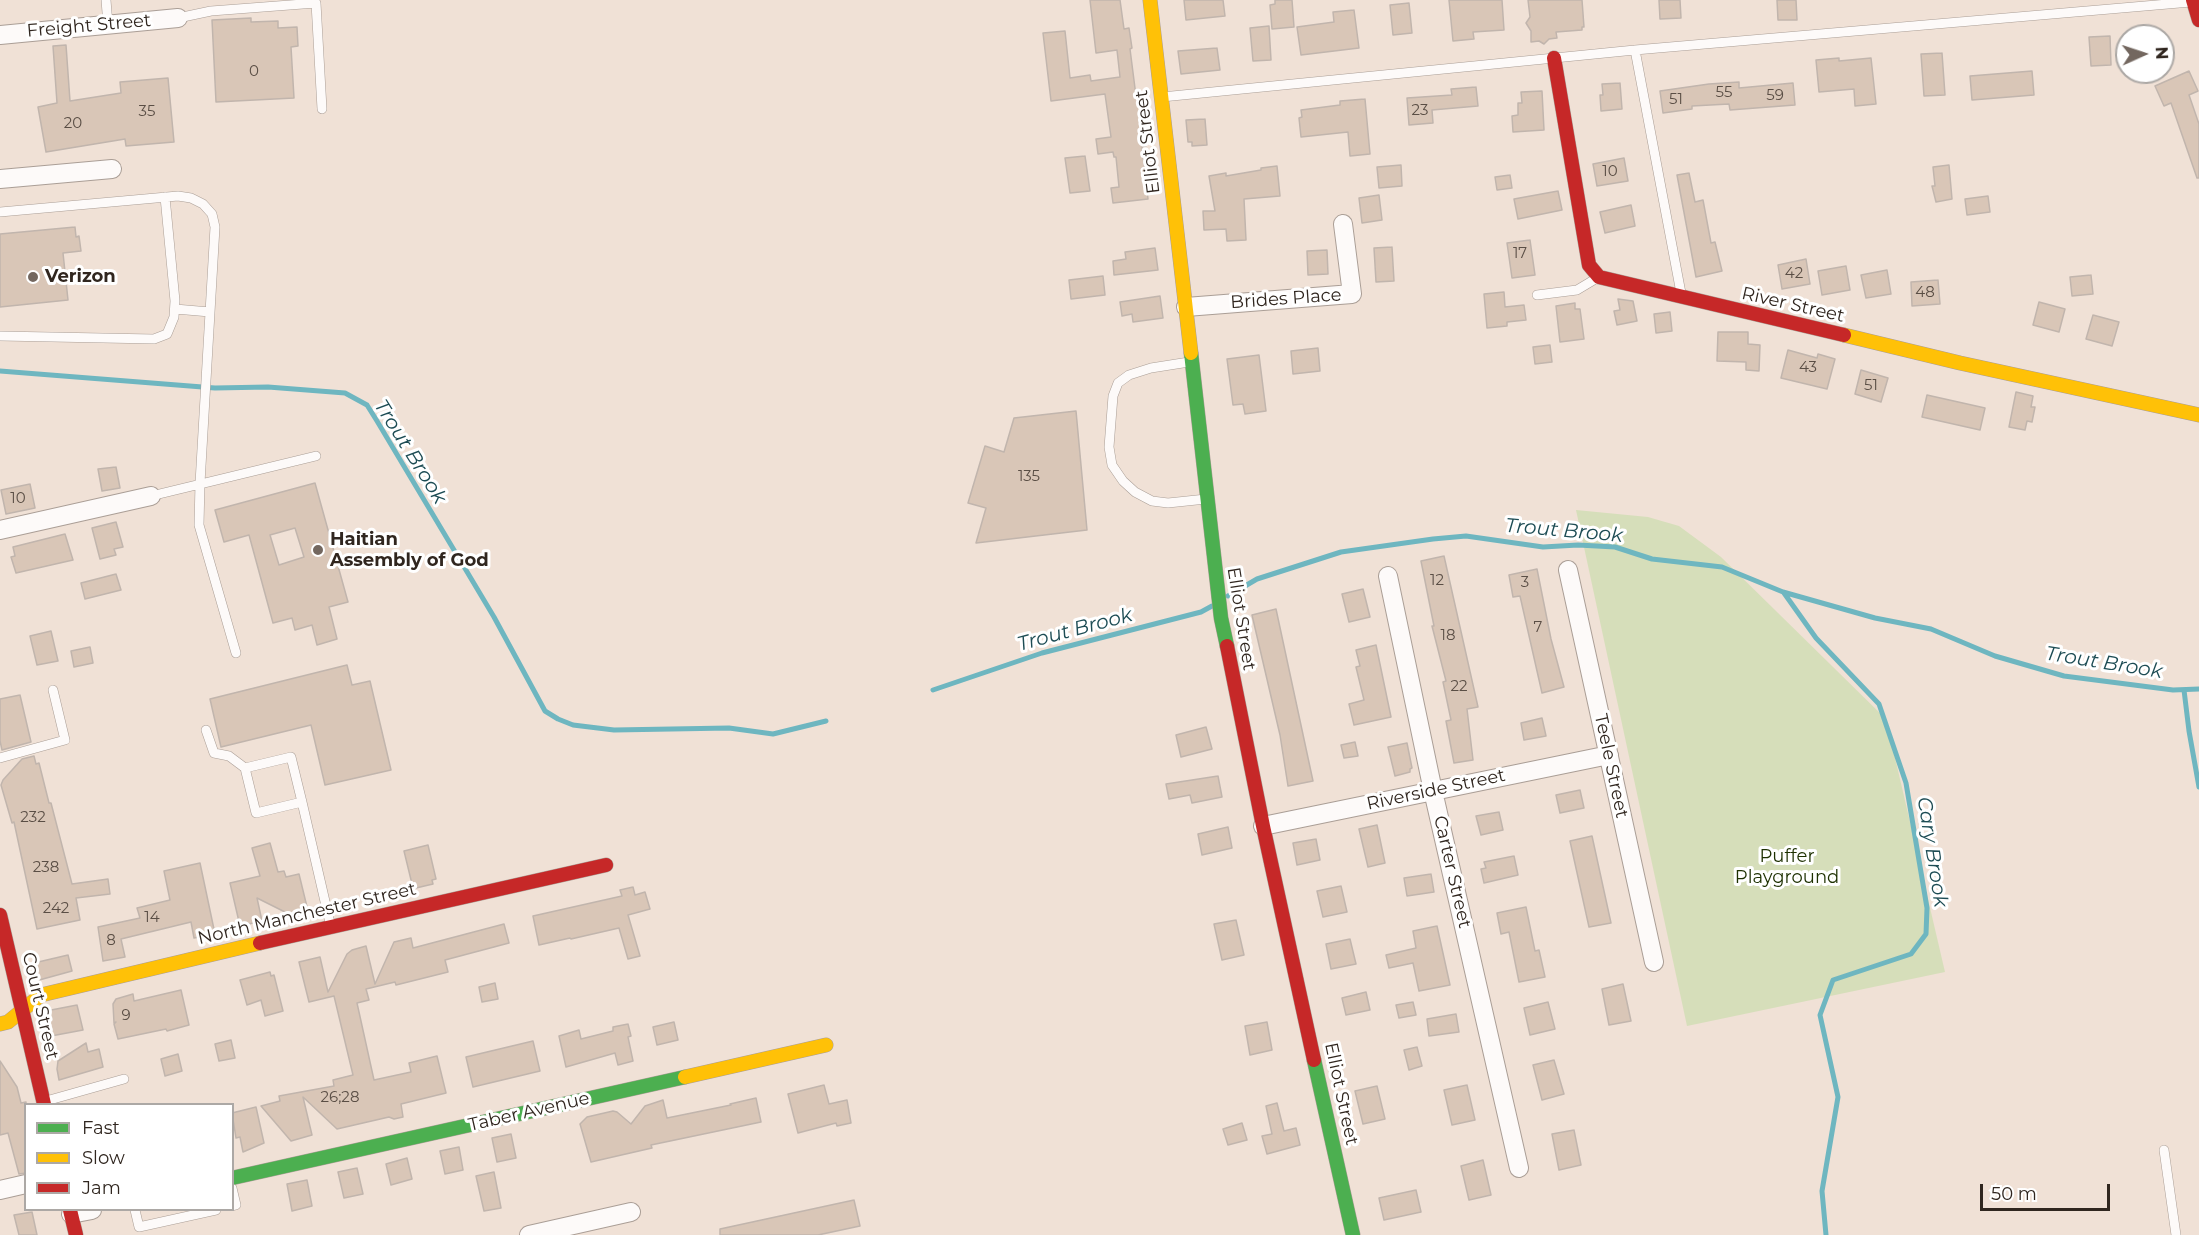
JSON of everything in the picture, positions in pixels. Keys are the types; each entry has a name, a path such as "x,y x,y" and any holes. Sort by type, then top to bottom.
{"street":[{"name":"Elliot Street","path":"1150,0 1221,618 1263,825 1353,1235"},
{"path":"2195,1 2199,20"},
{"name":"Freight Street","path":"0,34 178,18"},
{"path":"1554,58 1589,265 1599,277"},
{"path":"0,179 112,169"},
{"name":"Brides Place","path":"1186,307 1352,294 1343,224"},
{"name":"River Street","path":"1599,277 1960,363 2199,415"},
{"path":"0,530 151,496"},
{"name":"Teele Street","path":"1568,570 1654,962"},
{"name":"Carter Street","path":"1388,576 1433,791 1519,1168"},
{"name":"Riverside Street","path":"1263,825 1609,755"},
{"name":"North Manchester Street","path":"0,1024 8,1022 41,995 331,926 606,865"},
{"name":"Court Street","path":"1,920 44,1103"},
{"name":"Taber Avenue","path":"234,1178 826,1046"},
{"path":"0,1190 24,1184"},
{"path":"70,1212 76,1235"},
{"path":"539,1234 631,1212"}],"lane":[{"path":"106,0 108,25"},
{"path":"1160,97 1635,50 2195,1"},
{"path":"178,18 211,11 316,3 322,109"},
{"path":"1635,50 1682,298"},
{"path":"0,212 178,196 191,198 203,204 212,214 215,227 199,525 236,653"},
{"path":"0,336 160,338 167,334 175,309 165,197"},
{"path":"1537,295 1577,290 1599,277"},
{"path":"175,309 210,312"},
{"path":"1192,361 1151,368 1129,375 1118,383 1113,396 1109,447 1112,465 1123,481 1143,497 1168,503 1207,498"},
{"path":"151,496 316,456"},
{"path":"0,758 65,740 53,690"},
{"path":"206,730 214,753 229,756 244,768 256,813 302,802"},
{"path":"244,768 291,757 331,926"},
{"path":"44,1103 124,1079"},
{"path":"2164,1150 2176,1235"},
{"path":"135,1211 139,1227 207,1211"}],"green space":[{"name":"Puffer Playground","path":"1576,510 1648,517 1679,526 1721,557 1886,719 1945,972 1687,1026"}],"building":[{"path":"1090,0 1120,0 1124,29 1129,28 1136,96 1142,95 1145,118 1142,118 1146,146 1142,147 1148,199 1113,203 1111,188 1119,187 1116,157 1113,152 1098,154 1096,139 1111,137 1105,94 1051,101 1043,33 1065,31 1070,78 1090,75 1091,81 1120,77 1117,50 1096,53"},
{"path":"1184,0 1223,0 1225,16 1186,20"},
{"path":"1275,0 1292,0 1294,27 1272,29 1270,5 1275,4"},
{"path":"1449,0 1502,0 1504,30 1473,32 1474,39 1453,41"},
{"path":"1528,0 1582,0 1584,27 1582,30 1556,32 1557,38 1549,39 1544,44 1539,41 1531,42 1531,31 1526,23 1530,17"},
{"path":"1659,0 1680,0 1681,18 1660,19"},
{"path":"1777,0 1796,0 1797,20 1778,20"},
{"path":"1409,3 1412,33 1393,35 1390,5"},
{"path":"1354,10 1359,48 1301,55 1297,27 1334,22 1333,12"},
{"path":"251,18 251,22 278,21 278,28 297,27 298,46 291,47 294,98 216,102 212,20"},
{"path":"1269,26 1271,60 1253,61 1250,28"},
{"path":"2110,36 2111,65 2091,66 2089,37"},
{"path":"66,45 70,101 121,93 120,82 168,78 174,142 126,146 125,139 46,152 38,107 57,103 53,46"},
{"path":"1217,48 1220,70 1181,74 1178,51"},
{"path":"1942,53 1945,95 1924,96 1921,54"},
{"path":"1839,58 1839,61 1871,58 1876,104 1855,106 1854,89 1819,92 1816,60"},
{"path":"2032,71 2034,95 1972,100 1970,76"},
{"path":"2189,71 2198,91 2189,95 2199,124 2199,178 2197,178 2171,103 2164,106 2155,86 2175,84 2175,77"},
{"path":"1739,82 1739,88 1793,83 1795,105 1730,110 1729,104 1692,106 1692,109 1663,113 1660,91"},
{"path":"1620,83 1622,109 1601,111 1602,84"},
{"path":"1476,87 1478,106 1432,110 1433,123 1409,125 1407,98 1452,95 1451,89"},
{"path":"1542,91 1544,130 1513,132 1512,116 1518,115 1518,103 1522,103 1521,92"},
{"path":"1365,99 1370,154 1350,156 1348,132 1301,137 1299,118 1302,117 1301,110 1340,105 1340,101"},
{"path":"1205,119 1207,145 1192,146 1192,142 1188,142 1186,120"},
{"path":"1085,156 1090,191 1070,193 1065,158"},
{"path":"1624,158 1628,181 1597,186 1593,164"},
{"path":"1401,165 1402,186 1379,188 1377,167"},
{"path":"1949,165 1952,199 1936,202 1932,186 1935,186 1933,167"},
{"path":"1277,166 1280,196 1244,199 1246,240 1227,241 1226,229 1204,230 1203,211 1215,211 1209,176 1226,173 1226,176"},
{"path":"1689,173 1695,202 1703,200 1711,243 1715,242 1722,271 1696,277 1677,175"},
{"path":"1510,175 1512,188 1497,190 1495,177"},
{"path":"1558,191 1562,210 1518,219 1514,199"},
{"path":"1379,195 1382,220 1362,223 1359,198"},
{"path":"1988,196 1990,212 1967,215 1965,199"},
{"path":"1631,205 1635,226 1605,233 1600,212"},
{"name":"Verizon","path":"75,227 81,251 63,253 68,300 0,307 0,234"},
{"path":"1530,240 1535,275 1512,278 1507,243"},
{"path":"1392,247 1394,281 1376,282 1374,248"},
{"path":"1155,248 1158,270 1114,275 1113,261 1126,259 1125,252"},
{"path":"1327,250 1328,274 1308,275 1307,251"},
{"path":"1806,259 1810,284 1782,289 1778,265"},
{"path":"1846,266 1850,290 1822,295 1818,271"},
{"path":"1887,270 1891,294 1866,298 1861,275"},
{"path":"2091,275 2093,294 2072,296 2070,277"},
{"path":"1103,276 1105,295 1071,299 1069,280"},
{"path":"1938,280 1940,304 1912,306 1911,282"},
{"path":"1504,292 1505,307 1524,305 1526,320 1507,322 1507,326 1487,328 1484,294"},
{"path":"1160,296 1163,318 1133,322 1132,314 1122,316 1120,302"},
{"path":"1618,299 1633,301 1637,321 1617,325 1614,311 1620,310"},
{"path":"2039,302 2065,309 2059,332 2033,325"},
{"path":"1575,303 1575,309 1580,309 1584,339 1560,342 1556,306"},
{"path":"1670,312 1672,331 1656,333 1654,314"},
{"path":"2093,315 2119,322 2112,346 2086,339"},
{"path":"1718,332 1748,332 1748,344 1760,345 1759,371 1746,370 1746,362 1717,361"},
{"path":"1550,345 1552,362 1535,364 1533,347"},
{"path":"1318,348 1320,371 1293,374 1291,351"},
{"path":"1788,350 1817,358 1818,354 1835,359 1827,389 1781,378"},
{"path":"1259,355 1266,411 1245,414 1243,404 1233,405 1227,359"},
{"path":"1861,370 1888,378 1881,402 1855,394"},
{"path":"2016,392 2033,396 2031,407 2035,407 2032,422 2027,421 2025,430 2009,427"},
{"path":"1927,395 1985,408 1980,430 1922,417"},
{"path":"1076,411 1087,530 976,543 986,508 968,503 985,446 1004,452 1014,418"},
{"path":"116,467 120,488 102,491 98,469"},
{"name":"Haitian Assembly of God","path":"315,483 348,602 329,607 337,639 317,645 312,625 295,630 292,618 273,623 249,535 224,542 215,510","holes":["295,528 304,557 279,565 270,535"]},
{"path":"30,484 35,508 6,514 1,490"},
{"path":"116,522 123,547 114,549 116,555 100,559 92,528"},
{"path":"65,534 73,560 16,573 11,557 15,556 13,547"},
{"path":"1444,556 1478,707 1467,709 1473,760 1454,763 1446,721 1451,720 1443,682 1446,681 1432,626 1434,626 1421,561"},
{"path":"1537,569 1551,639 1564,687 1542,693 1520,596 1513,597 1509,575"},
{"path":"116,574 121,590 85,599 81,583"},
{"path":"1363,589 1370,617 1349,622 1342,594"},
{"path":"1276,609 1313,781 1288,786 1280,735 1252,615"},
{"path":"51,631 58,661 37,665 30,636"},
{"path":"1376,645 1391,717 1354,725 1349,704 1364,700 1356,667 1360,666 1356,650"},
{"path":"90,647 93,663 74,667 71,651"},
{"path":"347,665 352,685 370,681 391,770 325,785 311,725 221,747 210,699"},
{"path":"20,695 31,742 2,750 0,699"},
{"path":"1542,718 1546,736 1524,740 1521,723"},
{"path":"1206,727 1212,749 1181,757 1176,735"},
{"path":"1355,742 1358,756 1344,758 1341,745"},
{"path":"1407,743 1412,768 1410,772 1395,776 1388,747"},
{"path":"34,756 36,764 39,763 49,803 51,803 72,884 108,879 110,894 76,898 80,920 37,929 14,822 12,823 1,785 22,759"},
{"path":"1218,776 1222,797 1192,803 1190,795 1169,799 1166,784"},
{"path":"1580,790 1584,808 1560,813 1556,795"},
{"path":"1499,812 1503,830 1481,835 1476,816"},
{"path":"1377,825 1385,863 1368,867 1359,829"},
{"path":"1228,827 1232,848 1202,855 1198,834"},
{"path":"1592,836 1611,923 1589,927 1570,841"},
{"path":"1316,839 1320,860 1297,865 1293,843"},
{"path":"270,843 278,872 284,871 286,877 299,874 308,911 289,914 257,898 262,921 240,926 230,883 260,876 252,848"},
{"path":"428,845 436,879 432,880 433,884 416,888 414,883 412,884 404,851"},
{"path":"1514,856 1518,875 1484,883 1481,869 1486,868 1484,862"},
{"path":"200,863 215,934 194,938 191,922 121,939 125,957 103,961 98,927 140,918 137,908 170,900 164,871"},
{"path":"1431,874 1434,892 1407,896 1404,878"},
{"path":"1341,886 1347,912 1323,917 1317,891"},
{"path":"633,887 635,895 645,892 650,909 628,915 640,956 628,959 619,928 539,945 533,916 622,896 620,890"},
{"path":"1526,907 1535,951 1539,950 1545,977 1519,982 1509,932 1501,934 1497,913"},
{"path":"1236,920 1244,955 1222,960 1214,924"},
{"path":"504,924 509,943 445,960 448,972 396,985 395,982 366,989 369,1000 357,1003 374,1080 411,1072 409,1063 437,1056 446,1093 401,1104 403,1117 394,1119 389,1117 337,1129 303,1097 312,1135 291,1141 261,1106 280,1101 279,1096 334,1086 333,1080 353,1075 334,996 309,1002 299,962 320,957 328,992 347,954 366,946 375,984 394,942 411,938 413,948"},
{"path":"1437,926 1450,985 1419,991 1413,963 1389,968 1386,955 1416,948 1413,931"},
{"path":"1350,939 1356,964 1331,969 1326,944"},
{"path":"68,955 72,971 32,982 34,963"},
{"path":"270,972 271,976 274,975 283,1011 265,1016 261,1000 247,1005 240,980"},
{"path":"495,983 498,999 482,1002 479,987"},
{"path":"1623,984 1631,1021 1609,1025 1602,989"},
{"path":"181,990 189,1025 118,1039 114,1024 116,1022 114,1023 113,1004 116,999 133,994 134,1001"},
{"path":"1366,992 1370,1010 1346,1015 1342,998"},
{"path":"1413,1002 1416,1015 1399,1018 1396,1005"},
{"path":"1548,1002 1555,1029 1530,1035 1524,1008"},
{"path":"77,1005 83,1030 51,1036 46,1011"},
{"path":"1456,1014 1459,1032 1429,1036 1427,1019"},
{"path":"674,1022 678,1040 657,1045 653,1027"},
{"path":"1267,1022 1272,1050 1250,1055 1245,1026"},
{"path":"628,1024 633,1061 618,1065 615,1053 566,1067 559,1036 579,1030 581,1039 613,1031 613,1027"},
{"path":"231,1040 235,1058 219,1061 215,1044"},
{"path":"533,1041 540,1071 473,1087 466,1057"},
{"path":"86,1043 88,1052 99,1049 103,1067 59,1080 58,1061"},
{"path":"1417,1047 1422,1066 1409,1070 1404,1050"},
{"path":"178,1054 182,1071 165,1076 161,1059"},
{"path":"1554,1060 1564,1094 1542,1100 1533,1065"},
{"path":"0,1061 17,1087 21,1103 26,1102 24,1103 24,1173 19,1174 8,1133 0,1135"},
{"path":"824,1085 829,1104 847,1100 851,1123 837,1126 836,1123 798,1133 788,1094"},
{"path":"1467,1085 1475,1120 1452,1125 1444,1090"},
{"path":"1377,1086 1385,1119 1363,1124 1355,1091"},
{"path":"756,1098 761,1122 651,1145 652,1148 591,1162 580,1124 587,1117 613,1111 631,1124 645,1106 663,1100 667,1118"},
{"path":"1277,1103 1284,1131 1296,1128 1300,1145 1267,1154 1262,1136 1272,1134 1266,1106"},
{"path":"256,1107 264,1143 243,1152 240,1137 236,1138 234,1112"},
{"path":"1242,1123 1247,1140 1228,1145 1223,1129"},
{"path":"1574,1130 1581,1165 1559,1170 1552,1134"},
{"path":"511,1134 516,1158 497,1162 492,1138"},
{"path":"459,1147 463,1170 445,1174 440,1151"},
{"path":"407,1158 412,1179 391,1185 386,1164"},
{"path":"1483,1160 1491,1195 1469,1200 1461,1166"},
{"path":"357,1168 363,1194 344,1198 338,1172"},
{"path":"494,1172 501,1208 484,1211 476,1176"},
{"path":"307,1180 312,1206 292,1211 287,1184"},
{"path":"1416,1190 1421,1212 1384,1220 1379,1198"},
{"path":"854,1200 860,1226 818,1235 720,1235 720,1229"},
{"path":"32,1212 37,1235 19,1235 14,1215"}],"waterway":[{"name":"Trout Brook","path":"0,371 215,388 268,387 345,393 367,405 494,617 545,711 573,725 614,730 729,728 773,734 826,721"},
{"name":"Trout Brook","path":"1228,596 1257,579 1341,552 1433,539 1466,536 1543,547 1578,545 1615,547 1652,559 1722,567 1783,592 1875,618 1931,629 1995,656 2064,676 2173,690 2199,689"},
{"name":"Cary Brook","path":"1784,593 1816,638 1879,704 1906,783 1927,908 1926,934 1911,954 1833,980 1820,1015 1838,1097 1822,1191 1826,1235"},
{"name":"Trout Brook","path":"933,690 1042,653 1201,612 1212,606"},
{"path":"2184,690 2199,787"}],"traffic: fast":[{"path":"1191,353 1221,618 1227,646"},
{"path":"1314,1060 1353,1235"},
{"path":"234,1178 685,1077"}],"traffic: slow":[{"path":"1150,0 1191,353"},
{"path":"1844,335 1960,363 2199,415"},
{"path":"0,1024 8,1022 41,995 260,943"},
{"path":"685,1077 826,1045"}],"traffic: jam":[{"path":"2193,0 2199,20"},
{"path":"1554,58 1589,265 1599,277 1844,335"},
{"path":"1227,646 1314,1060"},
{"path":"260,943 606,865"},
{"path":"0,915 44,1103"},
{"path":"70,1211 76,1235"}],"place":[{"name":"Verizon","path":"33,277"},
{"name":"Haitian Assembly of God","path":"318,550"}]}
